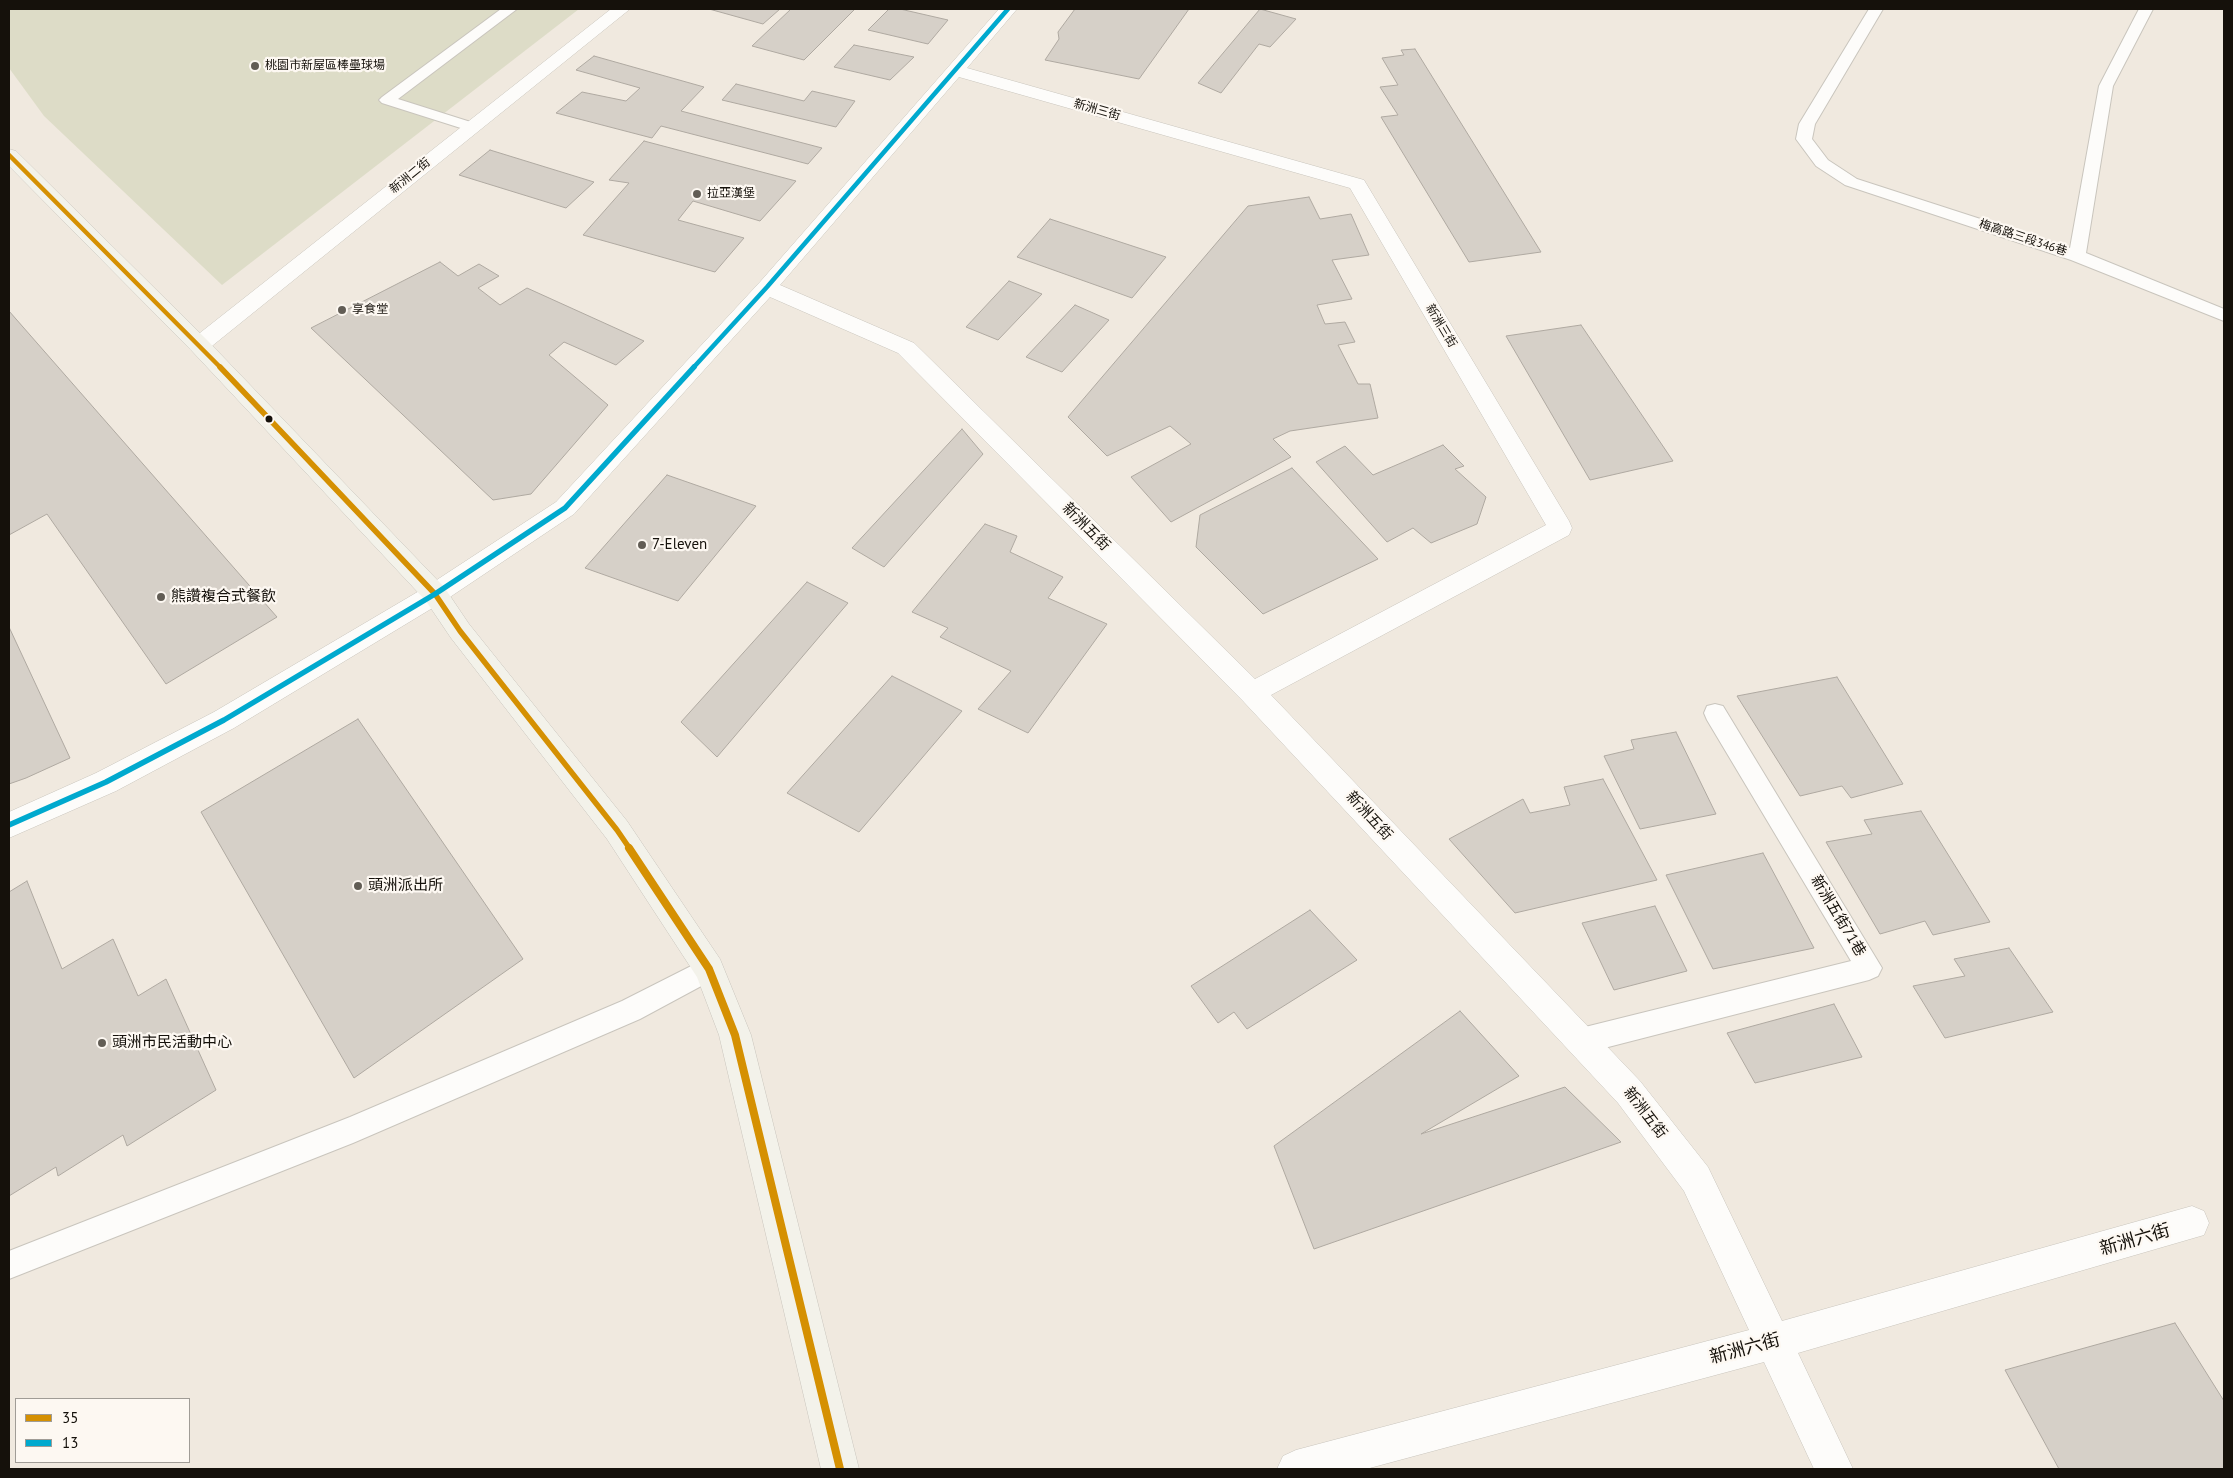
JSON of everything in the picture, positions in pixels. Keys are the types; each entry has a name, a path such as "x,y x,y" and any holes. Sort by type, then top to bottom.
{"main road":[{"path":"9,155 199,345 435,594 460,631 617,830 709,969 735,1035 840,1469"}],"street":[{"name":"新洲二街","path":"199,345 621,9"},
{"path":"9,825 106,782 224,720 435,594 565,508 767,287 1008,9"},
{"name":"新洲三街","path":"955,70 1357,184 1560,528 1252,693"},
{"name":"新洲五街","path":"767,287 906,348 1252,693 1629,1092 1696,1178 1834,1469"},
{"name":"新洲六街","path":"1296,1469 1773,1342 2192,1223"}],"lane":[{"path":"472,126 387,100 510,9"},
{"name":"梅高路三段346巷","path":"1876,9 1807,124 1804,140 1822,163 1850,182 2077,256 2224,314"},
{"path":"2077,256 2106,86 2146,9"},
{"name":"新洲五街71巷","path":"1581,1041 1869,968 1716,713"},
{"path":"9,1265 353,1130 631,1010 709,969"}],"green space":[{"path":"9,9 579,9 222,285 44,116 9,68"}],"building":[{"path":"709,9 780,9 763,24"},
{"path":"791,9 855,9 804,60 752,46"},
{"path":"889,9 900,9 948,20 928,44 868,30"},
{"path":"1075,9 1189,9 1139,79 1045,60 1059,39 1058,32"},
{"path":"1260,9 1296,19 1270,47 1259,44 1221,93 1198,83"},
{"path":"854,45 914,57 890,80 834,67"},
{"path":"1415,49 1541,252 1469,262 1381,117 1398,115 1380,87 1398,85 1382,58 1404,55 1401,50"},
{"path":"594,56 704,87 681,111 822,148 808,164 661,126 652,138 556,113 582,92 626,101 640,88 576,70"},
{"path":"736,84 804,101 812,91 855,101 836,127 722,100"},
{"path":"644,141 796,181 760,221 693,201 678,220 744,238 715,272 583,235 629,183 609,180"},
{"path":"490,150 594,182 566,208 459,175"},
{"path":"1309,197 1320,219 1351,214 1369,255 1332,260 1352,299 1317,305 1325,324 1345,322 1355,342 1338,345 1358,384 1370,384 1378,418 1290,431 1273,439 1291,457 1171,522 1131,477 1191,444 1170,426 1107,456 1068,417 1248,206"},
{"path":"1050,219 1166,257 1132,298 1017,257"},
{"path":"440,262 458,276 479,264 499,276 478,288 500,305 527,288 644,341 616,365 564,342 549,355 608,405 531,494 493,500 311,328"},
{"path":"1009,281 1042,294 998,340 966,327"},
{"path":"1075,305 1109,320 1062,372 1026,357"},
{"path":"9,311 277,617 166,684 47,514 9,535"},
{"path":"1581,325 1673,461 1590,480 1506,336"},
{"path":"962,429 983,454 884,567 852,548"},
{"path":"1443,445 1464,466 1455,469 1486,497 1477,524 1431,543 1413,528 1387,542 1316,462 1345,446 1373,475"},
{"path":"1292,468 1378,559 1263,614 1196,547 1200,515"},
{"path":"667,475 756,506 678,601 585,568"},
{"path":"985,524 1017,536 1010,552 1063,577 1048,598 1107,624 1028,733 978,709 1011,671 940,637 948,628 912,612"},
{"path":"807,582 848,603 717,757 681,722"},
{"path":"9,627 70,758 9,784"},
{"path":"892,676 962,711 859,832 787,793"},
{"path":"1837,677 1903,784 1851,798 1842,786 1800,796 1737,696"},
{"name":"頭洲派出所","path":"358,719 523,959 354,1078 201,812"},
{"path":"1676,732 1716,814 1640,829 1604,756 1634,749 1631,740"},
{"path":"1603,779 1657,880 1515,913 1449,839 1523,799 1530,813 1570,805 1564,787"},
{"path":"1921,811 1990,922 1933,935 1925,921 1880,934 1826,842 1872,834 1864,820"},
{"path":"1763,853 1814,948 1713,969 1666,875"},
{"name":"頭洲市民活動中心","path":"27,881 62,969 113,939 138,996 166,979 216,1090 127,1146 123,1135 58,1176 56,1167 9,1196 9,892"},
{"path":"1655,906 1687,971 1614,990 1582,923"},
{"path":"1310,910 1357,960 1247,1029 1234,1012 1218,1023 1191,986"},
{"path":"2009,948 2053,1012 1945,1038 1913,986 1965,976 1954,959"},
{"path":"1834,1004 1862,1057 1755,1083 1727,1033"},
{"path":"1460,1011 1519,1076 1421,1134 1565,1087 1621,1142 1314,1249 1274,1146"},
{"path":"2175,1323 2224,1401 2224,1469 2059,1469 2005,1370"}],"transit line":[{"name":"13","path":"9,825 106,782 224,720 435,594 565,508 767,287 1008,9"},
{"name":"35","path":"9,155 199,345 435,594 460,631 617,830 709,969 735,1035 840,1469"}],"place":[{"name":"桃園市新屋區棒壘球場","path":"255,66"},
{"name":"拉亞漢堡","path":"697,194"},
{"name":"享食堂","path":"342,310"},
{"name":"7-Eleven","path":"642,545"},
{"name":"熊讚複合式餐飲","path":"161,597"},
{"name":"頭洲派出所","path":"358,886"},
{"name":"頭洲市民活動中心","path":"102,1043"}]}
